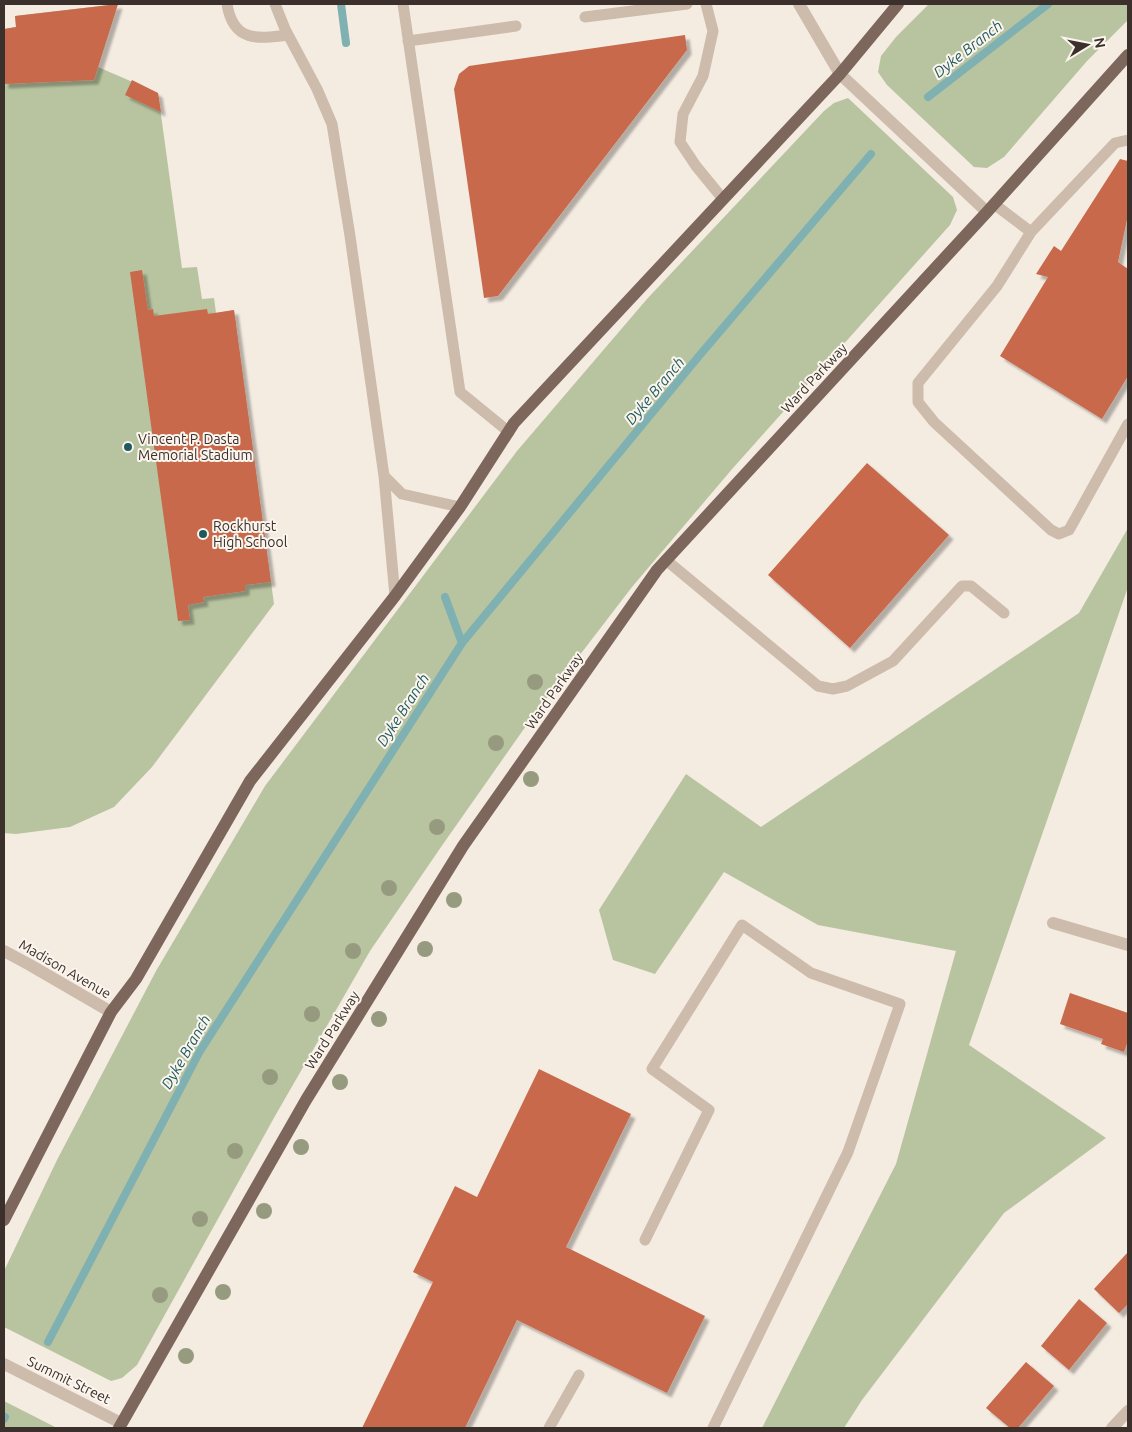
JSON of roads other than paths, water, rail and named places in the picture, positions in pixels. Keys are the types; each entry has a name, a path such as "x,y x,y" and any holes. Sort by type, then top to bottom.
{"main road":[{"path":"4,1220 112,1012 136,978 250,781 395,596 460,507 514,424 840,74 898,4"},
{"name":"Ward Parkway","path":"124,1426 306,1100 463,846 657,570 991,208 1128,55"}],"street":[{"path":"799,4 840,74 991,208"},
{"path":"1054,923 1128,945"},
{"name":"Madison Avenue","path":"4,951 112,1012"},
{"name":"Summit Street","path":"4,1364 124,1426"},
{"path":"1112,1428 1128,1411"}],"lane":[{"path":"227,4 232,23 250,36 261,39 288,35"},
{"path":"275,4 288,35 317,89 332,124 349,227 384,476 395,596"},
{"path":"402,4 460,392 509,432"},
{"path":"585,17 687,4"},
{"path":"706,4 714,30 703,76 683,114 680,142 696,166 723,199"},
{"path":"408,41 516,26"},
{"path":"1128,140 1115,143 1031,232 996,286 918,382 918,402 934,422 1051,530 1060,534 1069,530 1128,424"},
{"path":"991,208 1031,232"},
{"path":"384,476 402,494 460,507"},
{"path":"666,560 818,686 833,689 847,686 893,661 962,586 971,586 1004,613"},
{"path":"645,1240 709,1110 652,1069 742,925 811,973 900,1004 848,1152 712,1428"},
{"path":"549,1428 579,1375"}],"waterway":[{"path":"341,4 346,43"},
{"name":"Dyke Branch","path":"928,97 1048,4"},
{"name":"Dyke Branch","path":"48,1342 200,1051 462,643 699,356 871,154"},
{"path":"445,597 462,643"}],"place":[{"name":"Vincent P. Dasta Memorial Stadium","path":"128,447"},
{"name":"Rockhurst High School","path":"203,534"}]}
